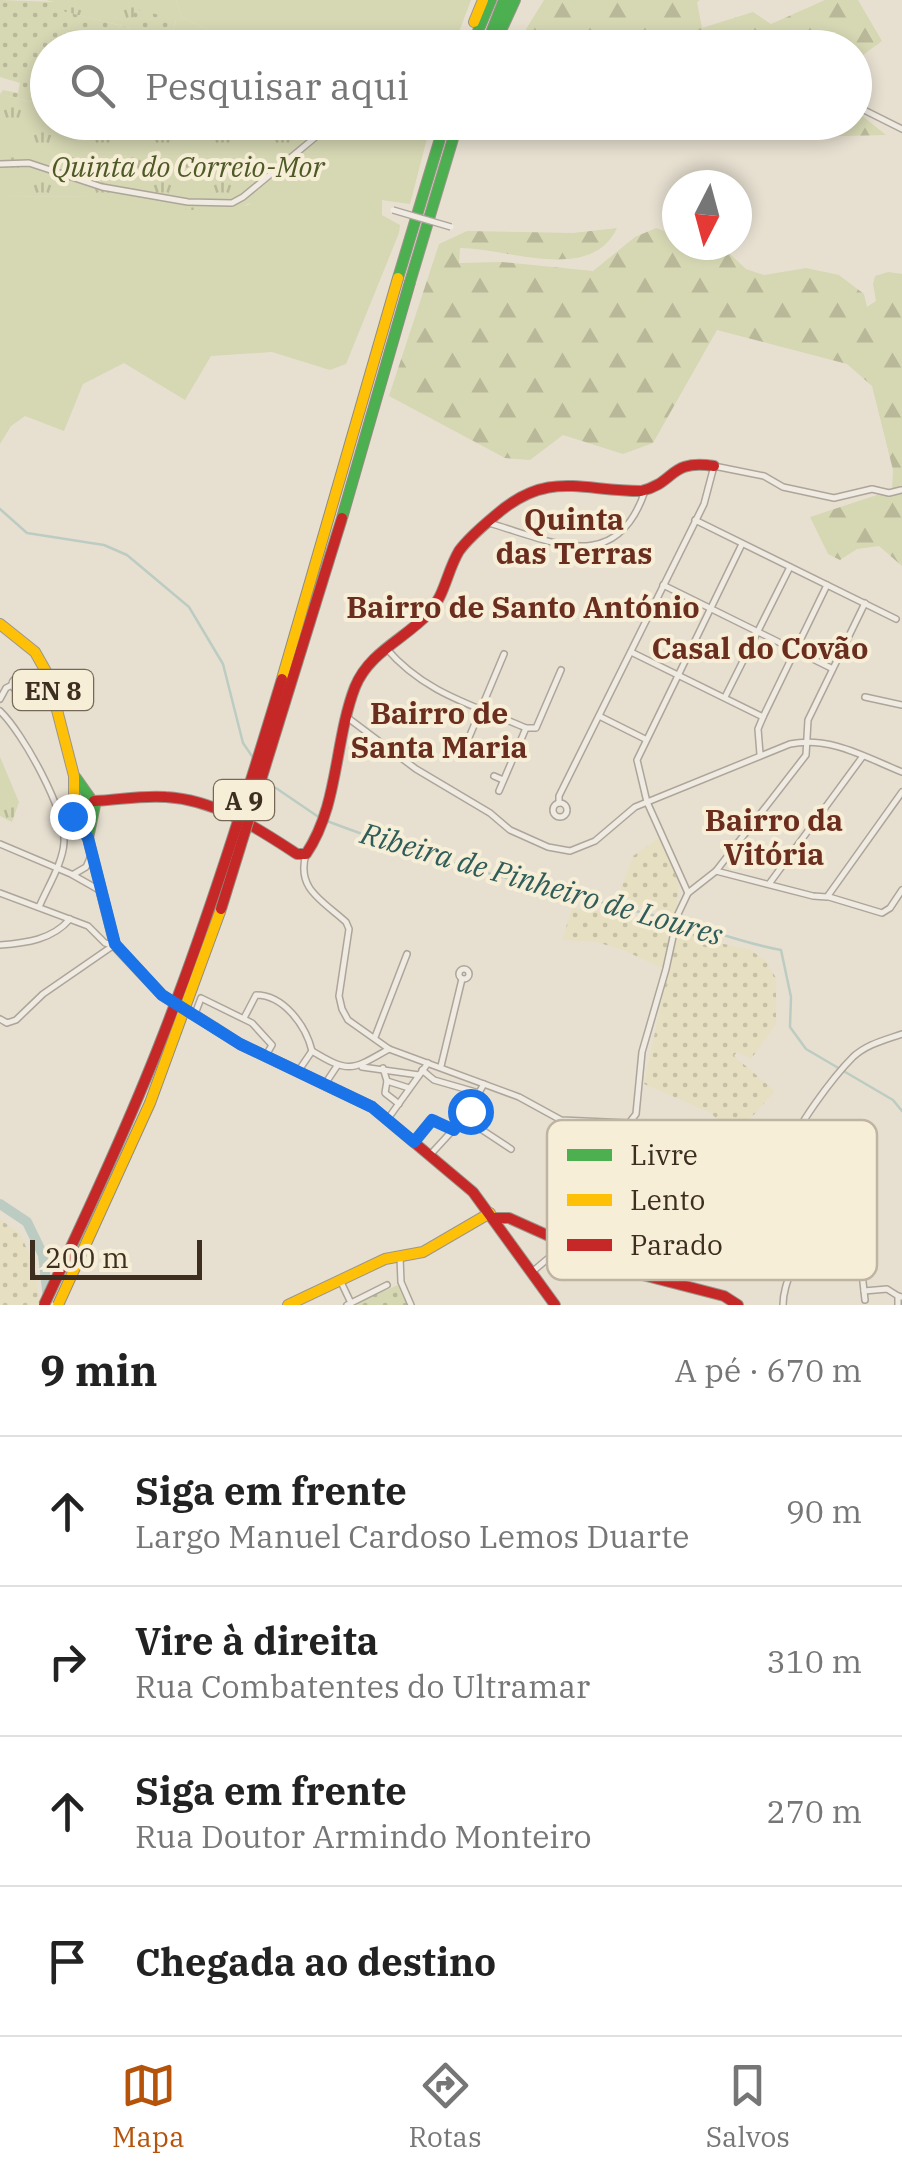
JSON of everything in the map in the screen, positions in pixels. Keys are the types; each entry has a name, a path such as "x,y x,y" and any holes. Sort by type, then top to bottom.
{"main road":[{"path":"473,30 482,0"},
{"path":"476,30 490,0"},
{"path":"492,30 504,0"},
{"path":"502,30 516,0"},
{"name":"A 9","path":"58,1305 131,1148 222,909 404,280 439,140"},
{"name":"A 9","path":"44,1305 119,1142 212,902 404,280 427,226 454,140"},
{"path":"76,819 92,806 114,801 169,797 198,801 226,810 297,854 306,854 328,813 346,717 361,674 434,607 459,552 489,523 514,500 534,490 644,491 689,461 714,466"},
{"name":"EN 8","path":"0,624 28,645 44,665 60,712 74,776 74,796 68,808 88,838 115,944 162,995 194,1017 297,1074 372,1107 473,1192 555,1305"},
{"name":"EN 8","path":"74,776 92,806 88,838"},
{"path":"74,796 92,806"},
{"path":"290,1305 385,1258 423,1252 492,1216 509,1218 547,1236"},
{"path":"661,1280 724,1296 738,1305"}],"street":[{"path":"872,114 902,130"},
{"path":"0,164 28,163 102,187 188,202 232,203 312,140"},
{"path":"392,210 451,227"},
{"path":"559,803 558,796 712,484 714,466 764,476 783,487 834,498 872,489 888,493 901,490"},
{"path":"489,523 573,547 598,545 617,537 630,525 644,491"},
{"path":"695,520 896,619"},
{"path":"688,893 636,769 645,740 742,544"},
{"path":"725,697 790,567"},
{"path":"663,585 831,669"},
{"path":"760,754 758,729 762,717 827,585"},
{"path":"306,854 302,877 307,886 349,928 339,996 348,1020 389,1048 520,1097 561,1120 632,1120 636,1114 642,1052 678,914 688,893 716,871 806,755 808,720 865,604"},
{"path":"386,648 411,676 526,728 536,728 561,670"},
{"path":"630,652 762,717"},
{"path":"465,747 504,654"},
{"path":"0,699 6,688 12,686"},
{"path":"865,696 902,706"},
{"path":"0,711 34,754 61,826 64,848 39,907"},
{"path":"598,716 645,740"},
{"path":"346,717 416,769 520,836 558,850 570,851 595,841 635,807 760,754 808,740 827,742 902,772"},
{"path":"498,791 526,728"},
{"path":"768,884 863,756"},
{"path":"494,776 503,780"},
{"path":"828,897 902,792"},
{"path":"0,844 101,891"},
{"path":"71,874 86,867 92,854"},
{"path":"80,878 90,877 96,871"},
{"path":"716,871 882,913 902,890"},
{"path":"0,893 88,926 108,945 115,944"},
{"path":"0,945 33,942 62,928 70,919"},
{"path":"0,1019 7,1023 16,1020 43,994 115,944"},
{"path":"375,1037 407,954"},
{"path":"441,1066 462,979"},
{"path":"244,1018 256,995 265,995 288,1009 298,1020 312,1050 337,1066 421,1073 480,1094"},
{"path":"194,1017 201,998 244,1018 272,1045 265,1057"},
{"path":"804,1120 854,1056 874,1043 902,1034"},
{"path":"359,1067 389,1048"},
{"path":"297,1074 312,1050"},
{"path":"386,1120 428,1063"},
{"path":"325,1084 337,1066"},
{"path":"384,1068 388,1081 385,1093 399,1104"},
{"path":"388,1081 410,1089"},
{"path":"430,1155 464,1118 484,1084"},
{"path":"464,1118 510,1149"},
{"path":"414,1142 435,1120 454,1130"},
{"path":"400,1257 402,1282 411,1305"},
{"path":"532,1272 547,1259"},
{"path":"340,1280 349,1304 387,1285"},
{"path":"783,1305 787,1280"},
{"path":"862,1280 866,1300"},
{"path":"864,1290 887,1289 900,1296 898,1305"}],"shaded area":[{"path":"659,838 679,883 676,914 617,899 633,856"},
{"path":"572,908 619,914 686,931 749,949 766,961 776,978 776,1024 751,1059 737,1052 734,1056 775,1091 749,1120 718,1120 711,1113 644,1084 668,971 596,942 562,940"},
{"path":"0,1219 21,1235 35,1268 40,1305 0,1305"}],"green space":[{"path":"0,0 55,2 54,9 130,28 135,9 176,19 173,30 30,30 30,102 0,94 3,90 18,93 20,83 0,77"},
{"path":"46,0 176,0 182,18 209,30 173,30 176,20 131,28 53,9 54,2"},
{"path":"176,0 471,0 460,30 209,30 182,18"},
{"path":"544,0 700,0 697,2 702,28 753,12 771,24 825,0 858,0 882,41 872,48 872,30 525,30"},
{"name":"Quinta do Correio-Mor","path":"0,94 30,102 30,140 324,140 255,201 233,210 182,210 101,196 0,197"},
{"path":"872,124 886,135 872,135"},
{"path":"321,140 427,140 410,204 382,200 382,215 400,225 399,233 346,364 330,370 272,352 211,356 185,400 124,363 83,384 64,431 25,416 11,426 0,444 0,197 101,196 218,210 248,205 308,157"},
{"path":"617,228 605,245 588,255 546,259 460,248 459,263 502,262 593,271 635,237 656,228 662,230 662,260 736,260 746,269 764,275 806,268 839,275 864,294 867,307 876,301 875,276 888,272 902,274 902,566 879,546 857,549 840,560 828,554 810,517 892,490 893,470 872,386 847,364 717,330 653,443 623,454 563,435 530,460 505,458 389,396 439,244 467,231 573,233"},
{"path":"0,757 19,802 12,822 0,816"},
{"path":"398,1285 407,1305 358,1305 358,1302"}],"waterway":[{"name":"Ribeira de Pinheiro de Loures","path":"0,509 27,533 104,545 127,555 189,607 223,664 243,743 254,759"},
{"name":"Ribeira de Pinheiro de Loures","path":"267,778 320,818"},
{"name":"Ribeira de Pinheiro de Loures","path":"327,821 452,863 781,950 791,997 790,1027 806,1049 893,1100 902,1111"},
{"path":"0,1204 27,1222 43,1255 48,1299"}],"traffic: fast":[{"path":"478,30 491,0"},
{"path":"492,30 504,0"},
{"path":"501,30 515,0"},
{"path":"398,278 440,140"},
{"path":"410,282 453,140"},
{"path":"342,518 410,282"},
{"path":"76,778 95,805 88,838"}],"traffic: slow":[{"path":"474,22 483,0"},
{"path":"282,679 398,278"},
{"path":"0,624 35,652 48,675 74,776 74,796 68,808 88,838 115,945 162,995 215,1028"},
{"path":"58,1305 150,1103 221,909"},
{"path":"288,1305 385,1259 423,1252 490,1213"}],"traffic: jam":[{"path":"94,801 184,799 219,809 297,854 306,854 325,815 348,708 361,675 378,655 429,613 459,551 477,531 515,500 549,487 641,491 688,466 714,466"},
{"path":"221,909 342,518"},
{"path":"44,1305 164,1033 212,901 282,679"},
{"path":"215,1028 240,1044 372,1107 473,1192 555,1305"},
{"path":"494,1218 509,1218 547,1235"},
{"path":"662,1280 724,1296 738,1305"}],"district":[{"name":"Quinta das Terras","path":"574,535"},
{"name":"Bairro de Santo António","path":"523,606"},
{"name":"Casal do Covão","path":"760,647"},
{"name":"Bairro de Santa Maria","path":"439,729"},
{"name":"Bairro da Vitória","path":"774,836"}],"route":[{"path":"72,816 88,838 115,944 162,995 240,1044 372,1107 414,1142 432,1120 454,1130 470,1111"}]}
